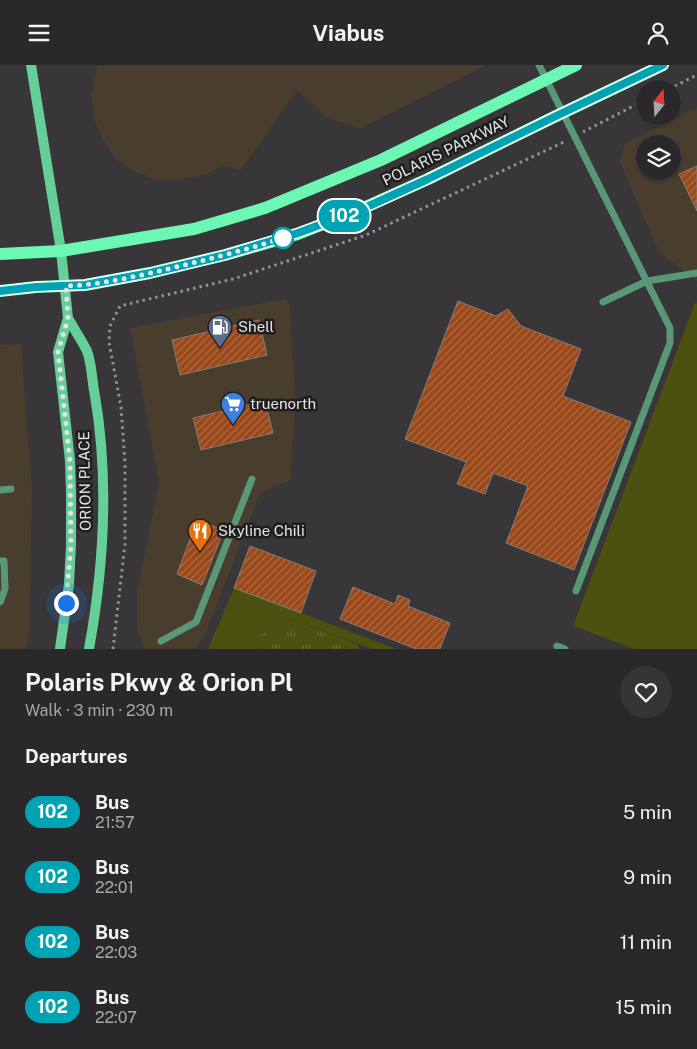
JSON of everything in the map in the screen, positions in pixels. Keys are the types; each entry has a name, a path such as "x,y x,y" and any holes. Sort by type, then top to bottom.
{"main road":[{"name":"ORION PLACE","path":"31,65 61,251 68,318 58,352 70,454 71,493 69,584 60,649"},
{"name":"POLARIS PARKWAY","path":"0,254 61,251 194,229 265,208 381,160 576,65"},
{"name":"POLARIS PARKWAY","path":"0,291 85,285 150,273 225,255 298,233 360,210 419,183 663,65"},
{"name":"ORION PLACE","path":"68,318 87,352 100,431 103,501 101,550 97,598 89,649"}],"lane":[{"path":"539,65 670,329 670,343 576,591"},
{"path":"603,302 647,281 697,273"},
{"path":"161,641 196,622 252,479"},
{"path":"0,490 11,489"},
{"path":"0,561 4,561 4,589 0,602"},
{"path":"557,646 565,649"}],"path":[{"path":"681,83 697,75"},
{"path":"113,649 125,544 125,463 121,407 109,342 110,326 120,306 233,279 366,235 636,105"}],"shaded area":[{"path":"97,65 487,65 359,129 326,117 297,90 241,170 222,166 205,175 181,179 154,179 135,171 117,160 103,140 94,119 91,97"},
{"path":"697,108 697,281 659,252 620,162 624,144 636,138 636,180 681,180 681,135 642,135 663,125 681,125 681,116"},
{"path":"284,299 290,304 295,399 291,480 260,493 205,635 194,649 144,649 137,629 137,592 159,483 130,328"},
{"path":"21,344 32,489 29,633 26,649 0,649 0,345"}],"green space":[{"path":"695,303 697,304 697,649 634,649 573,626"},
{"path":"234,588 397,649 372,649 290,619 255,637 262,649 208,649"},
{"path":"290,619 357,644 360,649 262,649 255,637"}],"building":[{"path":"697,166 697,211 681,178 681,173"},
{"path":"458,301 496,316 508,309 521,326 581,349 563,396 631,422 574,570 506,543 528,486 493,473 485,494 457,484 466,462 405,439"},
{"name":"Shell","path":"259,320 267,355 180,375 172,340"},
{"name":"truenorth","path":"265,401 273,433 201,450 193,418"},
{"name":"Skyline Chili","path":"197,520 224,530 202,585 177,574"},
{"path":"250,546 316,571 301,613 234,588"},
{"path":"353,587 395,604 398,595 410,600 408,606 450,623 440,649 416,649 340,619"}],"bus line":[{"name":"102","path":"0,291 85,285 150,273 225,255 298,233 360,210 428,179 663,65"}],"place":[{"name":"Shell","path":"220,348"},
{"name":"truenorth","path":"233,425"},
{"name":"Skyline Chili","path":"200,552"}],"route":[{"path":"66,603 71,545 70,461 58,352 68,318 66,286 85,285 150,273 225,255 283,238"}]}
